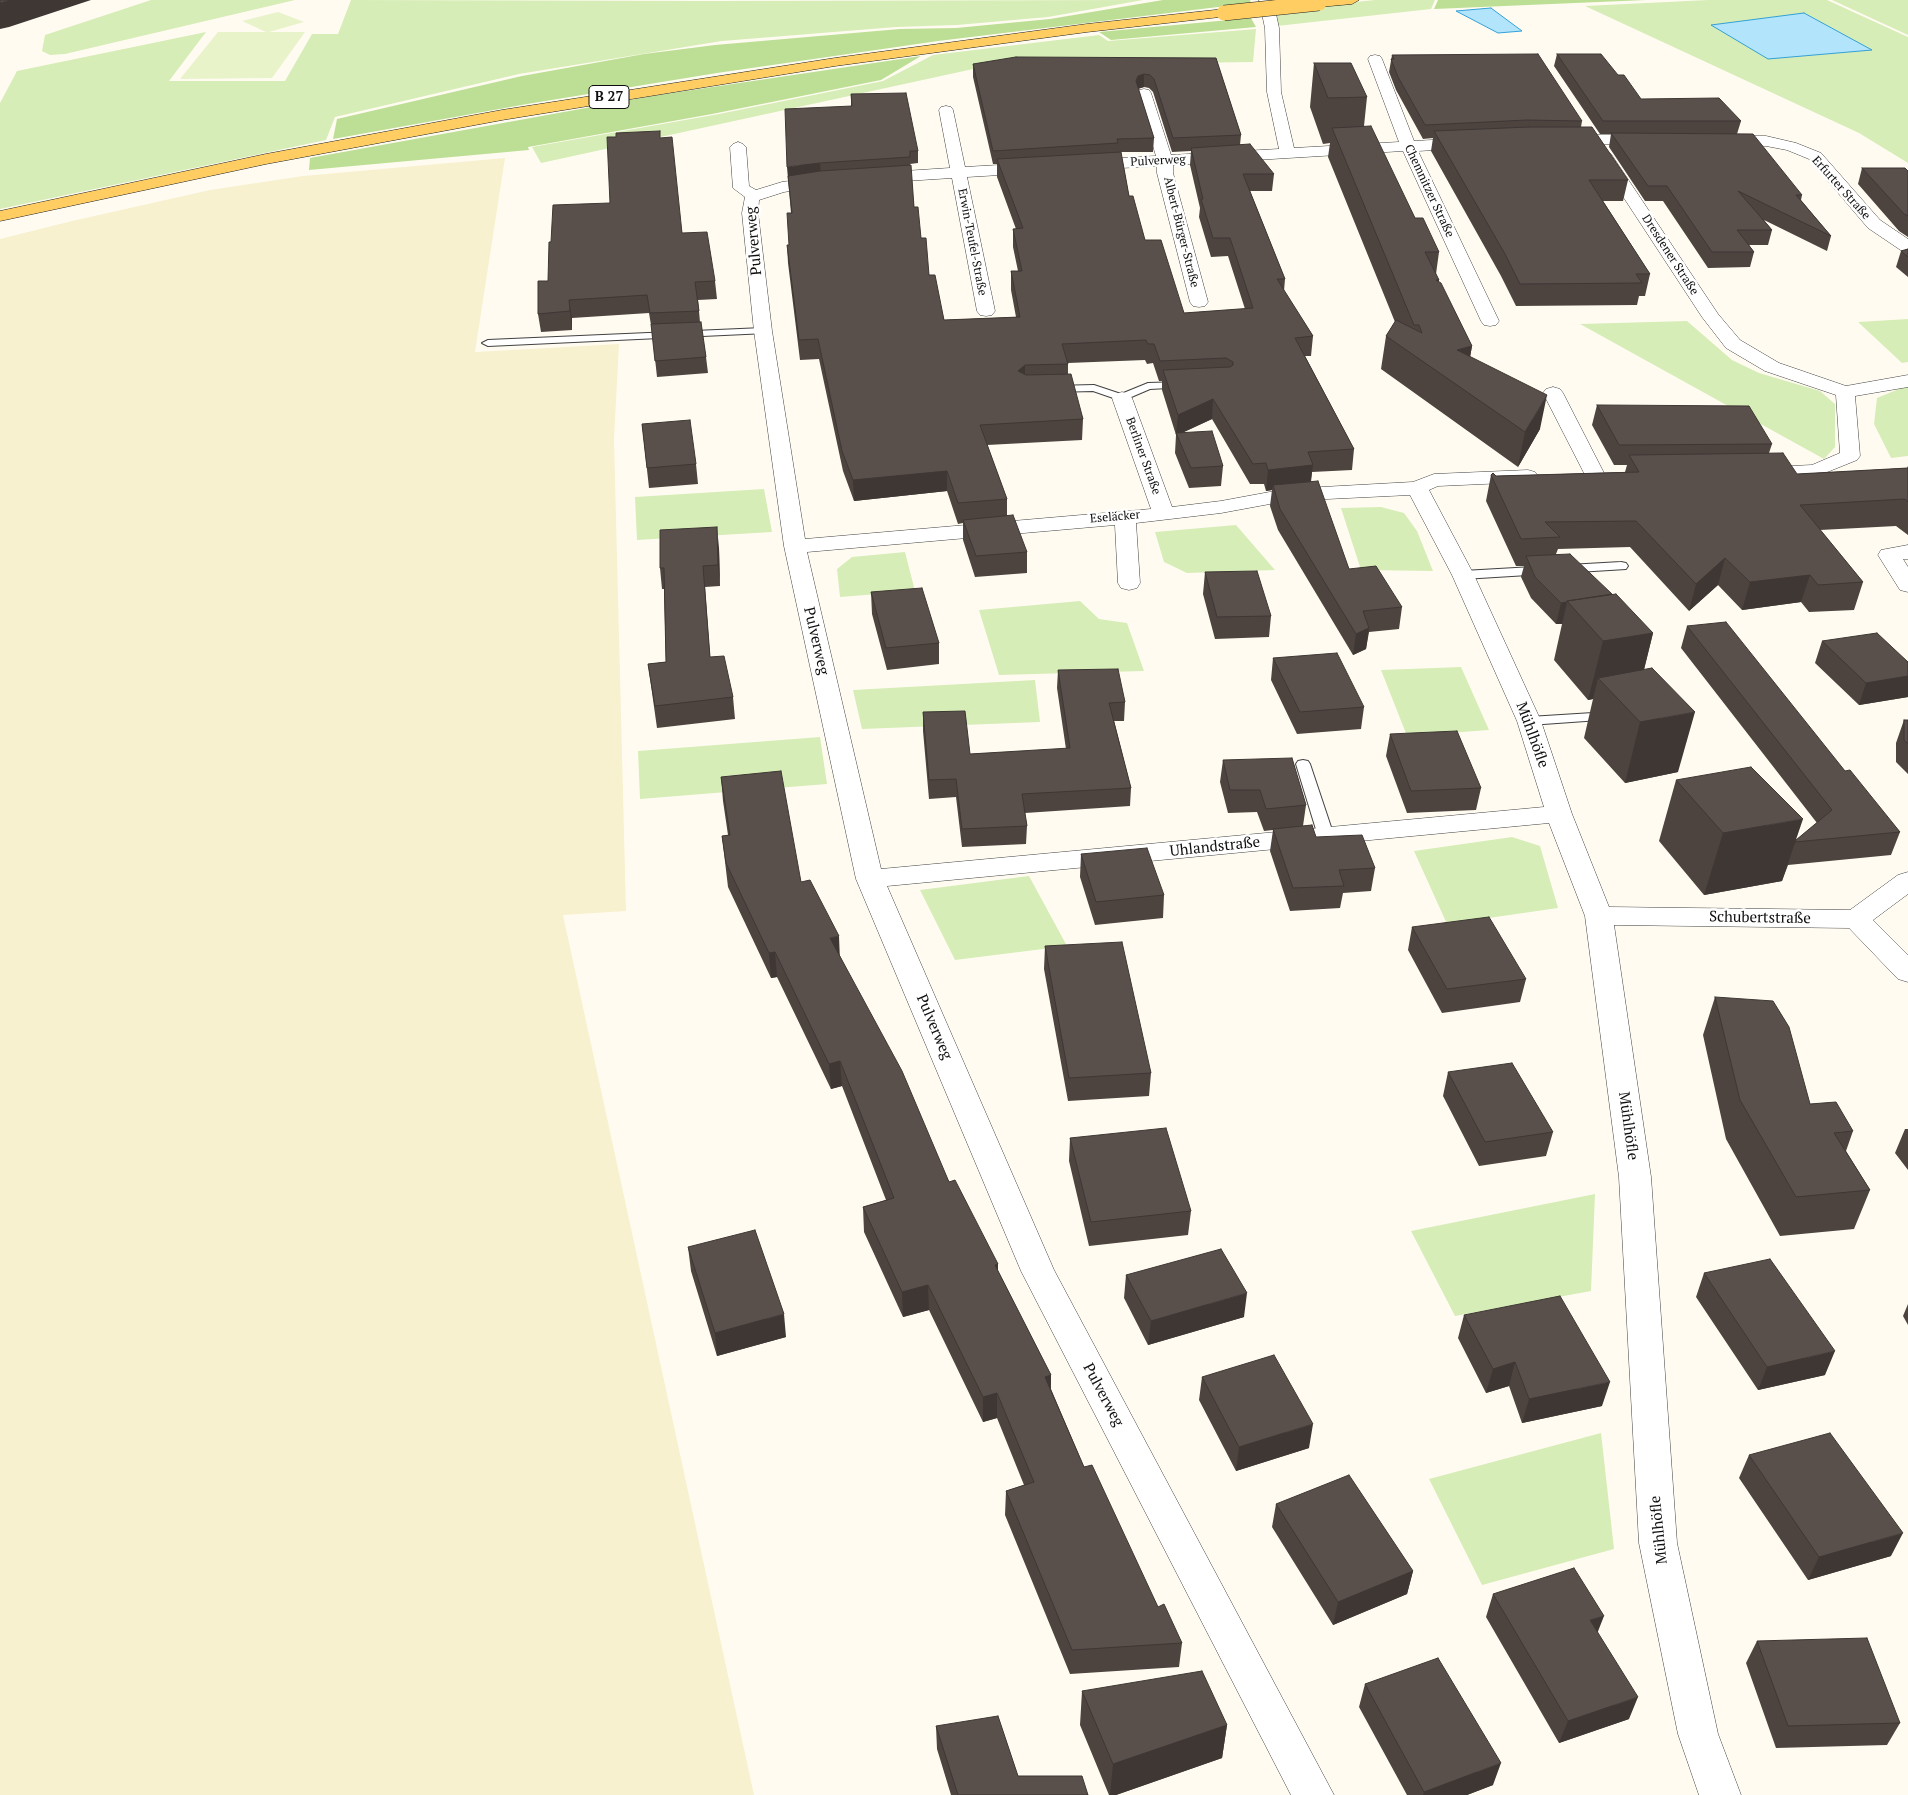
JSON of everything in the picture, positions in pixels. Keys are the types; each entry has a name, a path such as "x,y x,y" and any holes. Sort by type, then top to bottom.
{"main road":[{"name":"B 27","path":"0,216 276,157 512,113 844,60 1078,30 1352,0"}],"street":[{"path":"1266,0 1272,28 1274,92 1287,152 1486,142"},
{"name":"Chemnitzer Straße","path":"1375,59 1408,146 1490,321"},
{"name":"Albert-Bürger-Straße","path":"1144,93 1165,161 1165,173 1199,302"},
{"name":"Erwin-Teufel-Straße","path":"946,110 986,312"},
{"name":"Dresdener Straße","path":"1584,124 1711,316 1733,344 1772,367 1845,392"},
{"path":"1545,140 1661,140"},
{"name":"Erfurter Straße","path":"1709,141 1766,141 1791,146 1815,156 1874,224 1908,248"},
{"name":"Pulverweg","path":"738,146 741,188 754,196"},
{"name":"Pulverweg","path":"1287,152 821,182 782,187 754,196 751,200 750,214 763,330 794,546 870,878 1038,1271 1313,1795"},
{"path":"1738,472 1816,471 1850,456 1845,392 1908,381"},
{"path":"1553,393 1594,473"},
{"name":"Berliner Straße","path":"1122,398 1164,514"},
{"name":"Eseläcker","path":"794,546 1164,514 1222,507 1286,495 1547,475"},
{"name":"Mühlhöfle","path":"1425,484 1463,575 1529,721 1559,814 1599,916 1635,1177 1658,1544 1698,1734 1720,1795"},
{"path":"1126,516 1129,584"},
{"path":"1899,553 1908,585"},
{"name":"Uhlandstraße","path":"870,878 1559,814"},
{"path":"1908,881 1856,919 1908,972"},
{"name":"Schubertstraße","path":"1599,916 1856,919"}],"lane":[{"path":"488,344 763,330"},
{"path":"1044,389 1094,388 1122,398 1148,386 1195,384"},
{"path":"1463,575 1622,566"},
{"path":"1529,721 1625,715"},
{"path":"1303,764 1326,836"}],"shaded area":[{"path":"505,158 475,352 619,344 614,439 626,911 563,915 754,1795 0,1795 0,239 210,190 303,176"}],"green space":[{"path":"151,0 295,0 65,54 50,55 42,51 45,35"},
{"path":"351,0 1143,0 1048,17 722,41 519,74 335,117 326,140 0,209 0,103 17,71 206,32 169,81 285,81 312,34 338,34"},
{"path":"1163,0 1250,0 1251,3 938,41 717,73 527,104 333,139 337,119 522,76 644,54 715,45 900,29 956,28 1050,19"},
{"path":"1375,0 1435,0 1431,9 1277,26 1274,10"},
{"path":"1438,0 1646,0 1434,9"},
{"path":"1708,0 1827,0 1908,37 1908,163 1859,133 1585,6"},
{"path":"1832,0 1908,0 1908,35"},
{"path":"278,12 304,22 269,32 305,32 272,78 180,79 218,32 266,32 242,21"},
{"path":"1251,18 1256,27 1111,40 1099,32"},
{"path":"1256,29 1253,62 987,66 541,163 532,147 719,114 883,81 933,55 1099,35 1108,41"},
{"path":"921,56 881,80 712,114 528,147 529,150 309,170 310,158 652,96"},
{"path":"1908,319 1908,362 1902,363 1858,322"},
{"path":"1687,321 1732,360 1759,373 1820,391 1835,404 1835,447 1824,459 1580,324"},
{"path":"1906,386 1908,387 1908,456 1891,458 1874,424 1877,398"},
{"path":"764,489 772,532 637,540 635,497"},
{"path":"1381,507 1404,513 1417,531 1433,571 1361,570 1341,508"},
{"path":"1236,525 1275,570 1187,573 1164,562 1155,532"},
{"path":"905,552 915,591 840,597 837,569 852,557"},
{"path":"1080,601 1099,619 1127,623 1144,671 999,675 979,610"},
{"path":"1461,667 1489,730 1407,736 1381,670"},
{"path":"1035,680 1040,722 862,729 853,690"},
{"path":"820,737 827,784 640,799 638,751"},
{"path":"1512,837 1540,846 1558,908 1447,924 1414,851"},
{"path":"1029,876 1067,946 955,960 920,890"},
{"path":"1595,1194 1591,1291 1455,1316 1411,1231"},
{"path":"1601,1433 1614,1549 1482,1585 1429,1479"}],"water":[{"path":"1491,8 1522,31 1498,33 1456,11"},
{"path":"1804,13 1872,50 1768,59 1711,25"}],"building":[{"path":"1538,54 1582,121 1527,120 1425,125 1398,77 1391,59 1394,59 1392,55"},
{"path":"1557,54 1601,54 1618,75 1624,75 1641,99 1719,98 1741,121 1603,121"},
{"path":"1016,57 1216,58 1241,135 1173,138 1154,79 1150,75 1144,74 1138,76 1136,81 1154,138 1117,139 1118,143 993,151 973,64"},
{"path":"1314,63 1351,63 1367,97 1328,98"},
{"path":"906,93 918,151 910,151 910,157 787,167 785,109 852,106 851,94"},
{"path":"1371,126 1415,218 1423,218 1439,252 1425,252 1439,280 1436,280 1441,283 1472,346 1457,350 1547,395 1525,432 1386,336 1396,320 1422,333 1419,325 1414,325 1332,128"},
{"path":"1529,127 1592,127 1628,180 1589,180 1650,274 1636,274 1642,283 1520,284 1505,254 1434,131"},
{"path":"660,131 660,138 672,137 682,233 707,232 715,281 695,282 699,311 650,313 647,295 569,300 570,311 538,314 538,281 548,281 549,242 551,242 553,205 610,203 607,137 616,137 616,133"},
{"path":"1611,133 1753,134 1802,195 1796,195 1831,236 1738,191 1772,230 1737,230 1754,252 1712,252 1667,186 1648,186"},
{"path":"1250,144 1274,174 1243,174 1285,279 1277,279 1313,336 1295,338 1354,449 1308,452 1313,465 1268,470 1266,463 1253,464 1213,399 1178,415 1163,370 1230,367 1233,365 1233,362 1226,358 1160,361 1154,344 1148,344 1146,340 1062,344 1068,364 1025,365 1018,371 1026,375 1071,374 1083,419 980,425 1007,499 958,503 947,471 853,480 842,451 818,339 799,340 787,245 789,245 787,213 792,213 788,176 820,171 911,165 914,207 918,207 921,238 926,238 929,275 935,275 944,320 1020,317 1011,271 1022,271 1013,229 1023,228 997,159 1121,152 1129,196 1133,196 1145,240 1161,240 1184,313 1253,308 1230,238 1213,238 1201,199 1203,199 1191,148"},
{"path":"1862,168 1905,168 1908,171 1908,216 1904,214"},
{"path":"1908,249 1908,257 1901,251"},
{"path":"701,322 706,357 655,361 651,324"},
{"path":"1597,405 1749,406 1772,444 1619,445"},
{"path":"690,420 696,464 647,468 642,424"},
{"path":"1212,431 1223,466 1191,468 1176,433"},
{"path":"1783,453 1797,474 1908,468 1908,502 1905,499 1800,505 1863,582 1818,585 1810,575 1750,582 1725,558 1696,584 1636,521 1545,522 1560,537 1521,539 1491,475 1493,473 1496,476 1639,472 1629,455"},
{"path":"1318,481 1349,569 1376,566 1402,607 1363,611 1369,628 1356,634 1280,509 1273,485"},
{"path":"1013,515 1027,552 976,556 963,520"},
{"path":"717,527 718,565 703,566 710,657 724,656 733,697 655,706 648,664 666,662 664,568 660,568 660,530"},
{"path":"1570,554 1612,594 1561,603 1535,577 1526,556"},
{"path":"1257,571 1271,616 1217,617 1205,572"},
{"path":"922,588 939,643 886,648 871,592"},
{"path":"1616,594 1653,633 1603,641 1567,601"},
{"path":"1726,622 1845,771 1850,770 1900,832 1795,842 1832,810 1687,626"},
{"path":"1877,633 1908,662 1908,676 1866,683 1822,641"},
{"path":"1337,653 1364,707 1300,712 1273,658"},
{"path":"1652,668 1695,712 1640,722 1598,678"},
{"path":"1118,669 1125,702 1109,703 1131,788 1022,794 1027,826 962,829 956,779 929,780 923,712 965,711 970,754 1070,748 1058,670"},
{"path":"1904,720 1908,720 1908,744 1904,740"},
{"path":"1457,731 1481,788 1411,791 1390,734"},
{"path":"1292,758 1306,805 1266,809 1260,790 1230,790 1223,760"},
{"path":"1751,767 1803,819 1723,833 1676,780"},
{"path":"781,771 801,882 810,880 839,936 830,938 902,1071 949,1182 955,1180 998,1264 995,1265 1051,1375 1045,1377 1084,1467 1092,1465 1158,1607 1164,1604 1182,1643 1072,1650 1006,1491 1034,1482 997,1393 983,1397 928,1285 902,1292 863,1207 894,1198 840,1061 829,1064 775,952 769,953 726,863 722,836 730,835 721,777"},
{"path":"1312,825 1316,837 1362,835 1375,868 1339,870 1344,886 1293,888 1273,829"},
{"path":"1147,848 1164,895 1096,902 1081,854"},
{"path":"1489,917 1526,979 1447,989 1412,927"},
{"path":"1122,942 1151,1073 1069,1078 1045,946"},
{"path":"1715,997 1773,1001 1789,1027 1810,1104 1836,1102 1853,1131 1834,1133 1870,1190 1796,1197 1740,1100"},
{"path":"1512,1063 1553,1132 1485,1142 1448,1072"},
{"path":"1166,1128 1191,1211 1091,1222 1070,1138"},
{"path":"755,1230 784,1314 715,1333 688,1247"},
{"path":"1221,1249 1247,1293 1151,1321 1126,1275"},
{"path":"1770,1259 1835,1351 1767,1367 1704,1273"},
{"path":"1560,1296 1610,1382 1529,1399 1515,1362 1493,1369 1464,1315"},
{"path":"1274,1355 1313,1424 1239,1447 1202,1377"},
{"path":"1830,1433 1903,1533 1819,1557 1749,1455"},
{"path":"1349,1475 1413,1571 1338,1602 1276,1504"},
{"path":"1574,1568 1604,1616 1590,1620 1638,1697 1568,1721 1493,1594"},
{"path":"1867,1638 1900,1723 1788,1726 1757,1641"},
{"path":"1438,1658 1501,1763 1424,1792 1365,1684"},
{"path":"1202,1671 1227,1725 1113,1764 1082,1691"},
{"path":"998,1716 1018,1776 1082,1776 1088,1795 958,1795 936,1726"}]}
